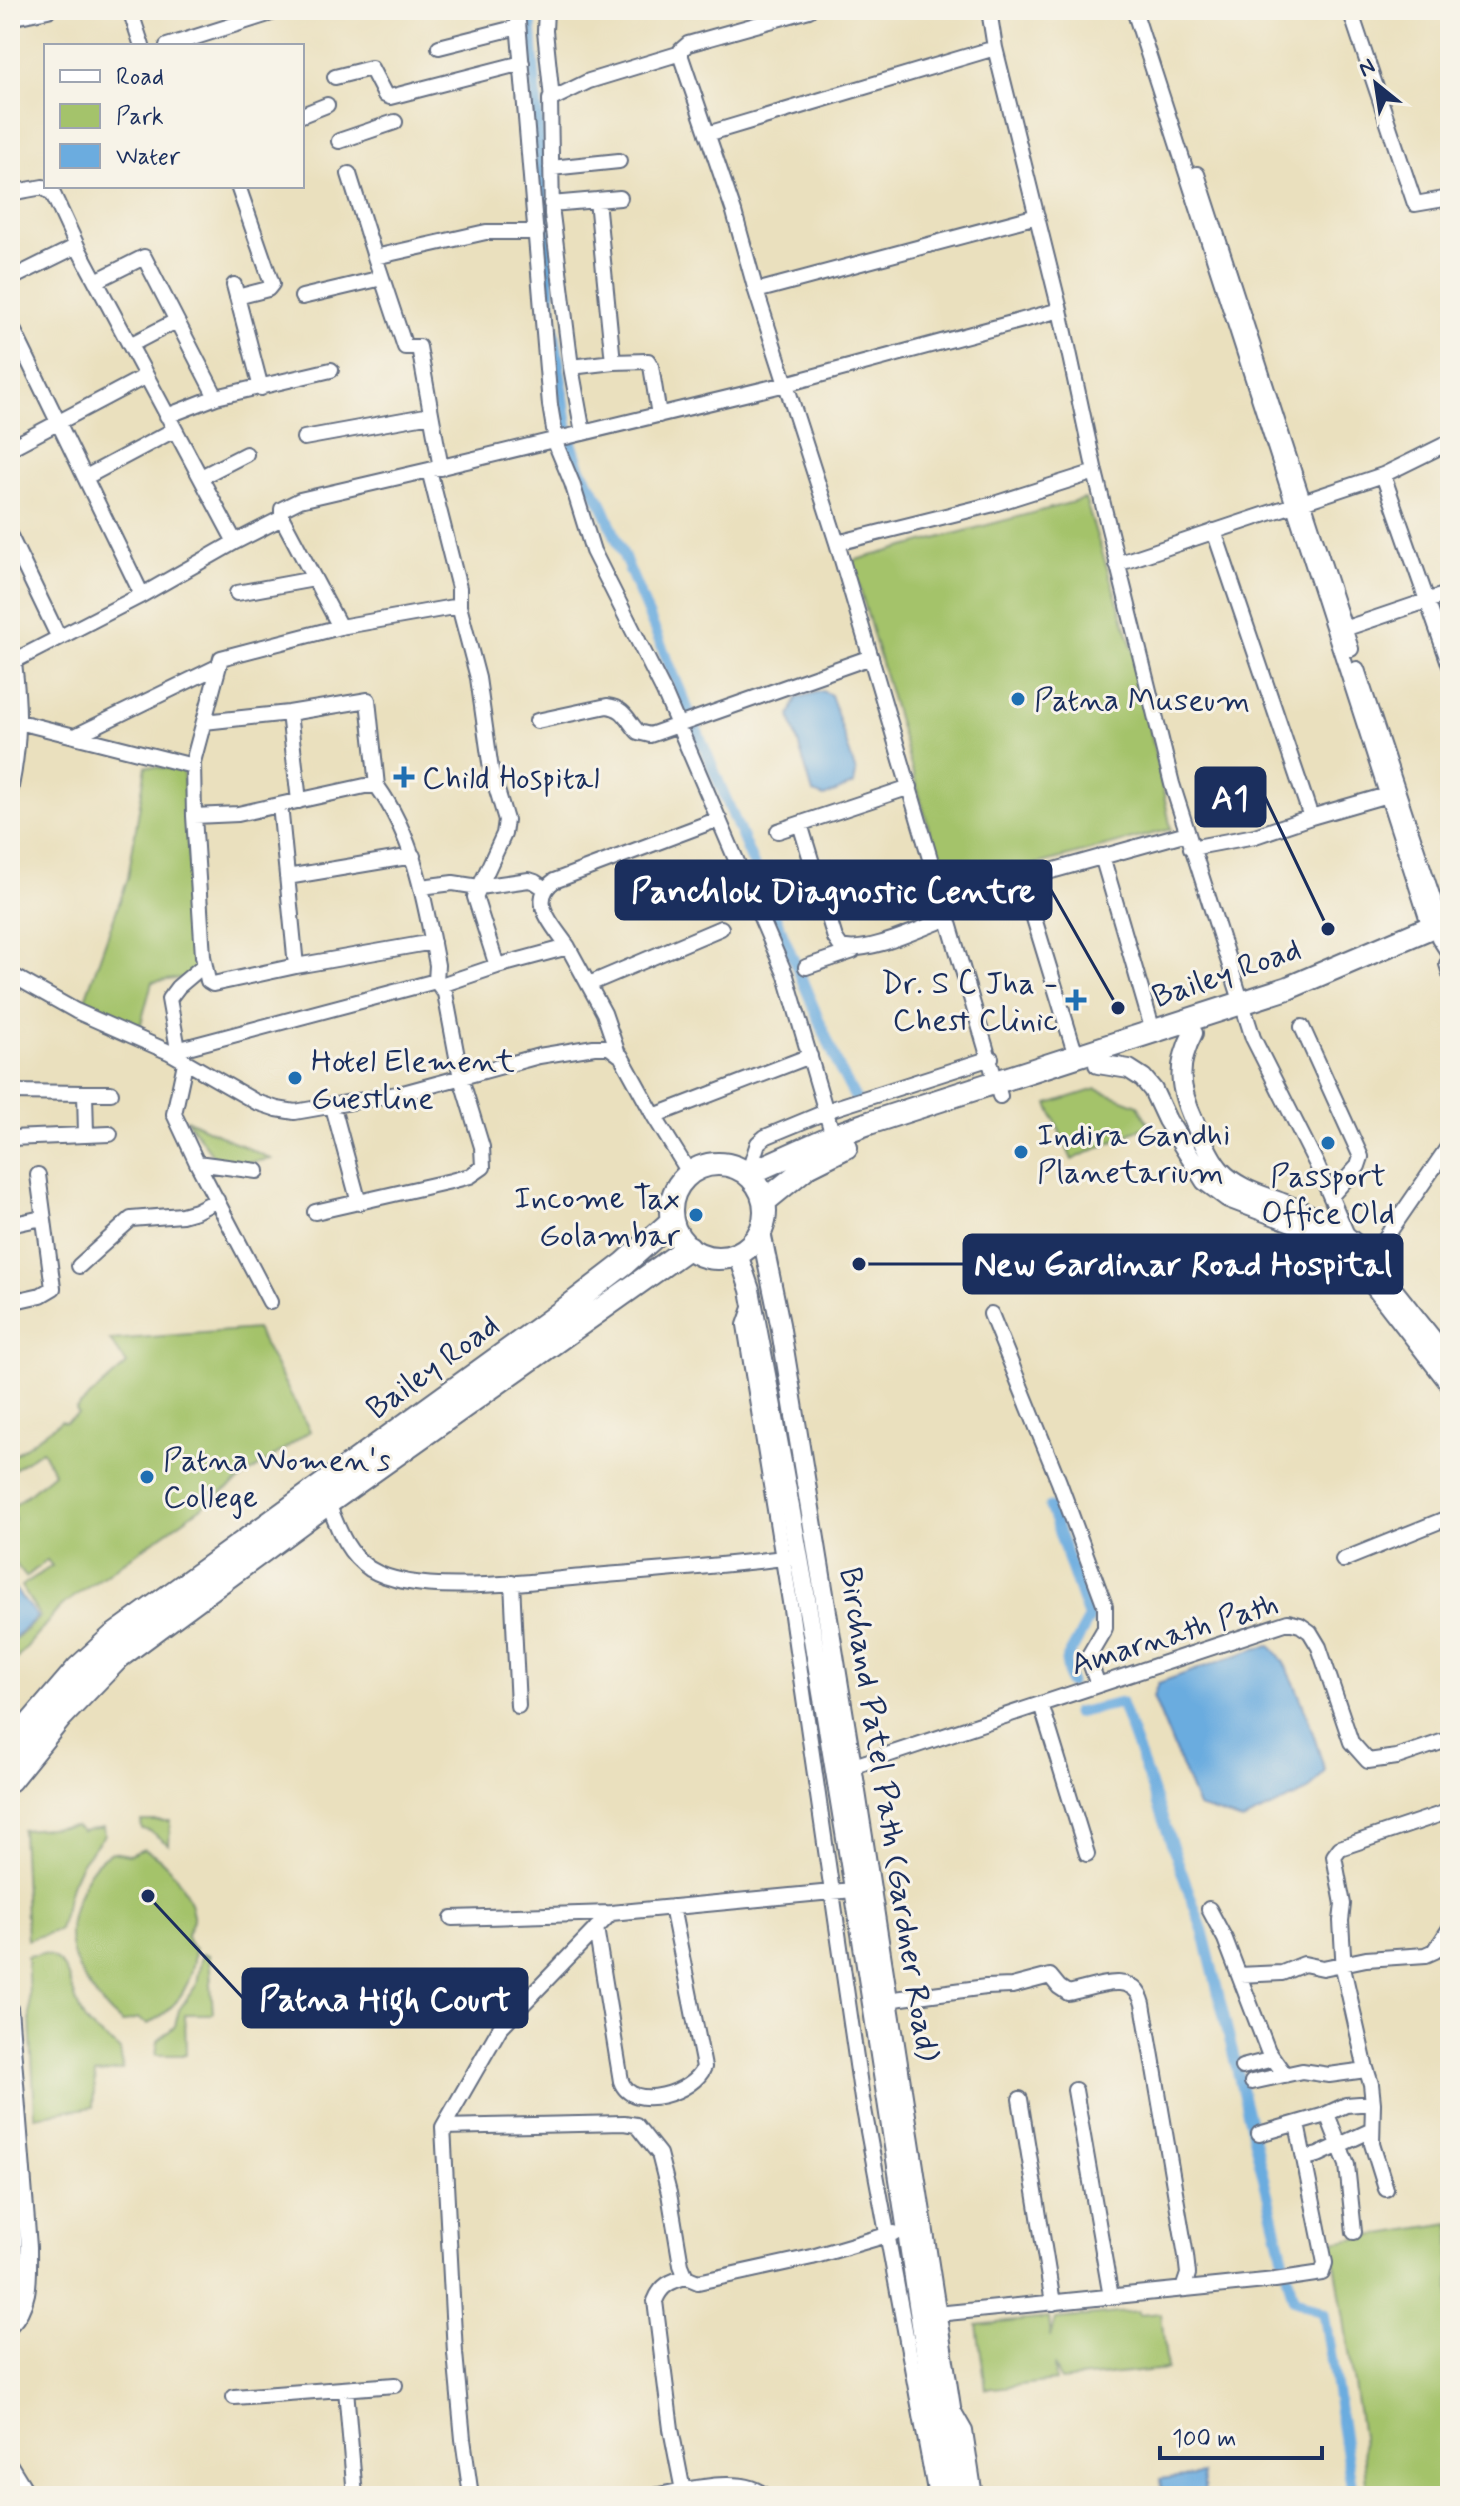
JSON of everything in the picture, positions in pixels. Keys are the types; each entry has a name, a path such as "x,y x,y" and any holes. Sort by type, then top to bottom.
{"highway":[{"name":"Bailey Road","path":"748,1174 833,1136 1098,1064 1193,1033 1288,988 1444,936"},
{"name":"Bailey Road","path":"765,1201 808,1166 838,1149 999,1089 1076,1056 1153,1031 1243,1010"},
{"path":"719,1164 730,1165 748,1174 756,1182 765,1201 761,1232 755,1240 738,1254 718,1258 697,1253 681,1240 672,1221 671,1210 676,1190 690,1174 698,1168 719,1164"},
{"name":"Bailey Road","path":"10,1747 78,1668 112,1637 560,1313 625,1263 672,1221"},
{"path":"10,1780 60,1718 109,1665 328,1503 689,1247"}],"main road":[{"path":"1193,1033 1183,1054 1181,1091 1207,1150 1219,1169 1237,1184 1317,1218 1348,1237 1450,1384"},
{"path":"1098,1064 1129,1069 1143,1078 1205,1181 1228,1198 1310,1229 1367,1266 1450,1361"},
{"name":"Birchand Patel Path (Gardner Road)","path":"761,1232 780,1324 800,1556"},
{"name":"Birchand Patel Path (Gardner Road)","path":"738,1254 753,1303 887,2000 951,2407 950,2491"},
{"name":"Birchand Patel Path (Gardner Road)","path":"844,1769 853,1890 896,2233 950,2491"}],"street":[{"path":"10,18 48,10"},
{"path":"173,44 281,10"},
{"path":"517,10 522,63 540,101 551,168 551,204 581,434"},
{"path":"546,10 537,232 550,405 558,439 593,551 682,725 786,976 810,1056 831,1110 833,1136"},
{"path":"809,10 688,44 681,53 683,65 734,212 756,291 837,543 999,1089"},
{"path":"989,10 995,48 1060,310 1095,472 1172,784 1253,1038 1348,1237"},
{"path":"1134,10 1170,107 1393,794 1444,936 1450,974"},
{"path":"1143,10 1170,107"},
{"path":"1350,10 1415,204 1450,198"},
{"path":"135,11 142,44"},
{"path":"439,47 518,27"},
{"path":"707,134 995,48"},
{"path":"540,101 589,81 681,53"},
{"path":"335,77 372,68 388,97 522,63"},
{"path":"304,114 327,105"},
{"path":"339,141 395,122"},
{"path":"551,168 619,161"},
{"path":"349,174 405,347 419,347 431,415 435,469 459,588 459,606 478,678 493,779 506,820 504,834 479,887 476,902 497,966"},
{"path":"10,193 44,187"},
{"path":"53,188 77,246 235,542"},
{"path":"239,188 272,284 268,289 235,291 261,388"},
{"path":"551,204 620,198"},
{"path":"597,200 613,362"},
{"path":"756,291 1037,216"},
{"path":"375,257 486,232 537,232"},
{"path":"10,279 77,246"},
{"path":"96,281 144,257 216,397"},
{"path":"302,297 382,278"},
{"path":"340,627 282,518 282,509 288,504 786,384 1060,310"},
{"path":"130,345 176,321"},
{"path":"10,323 142,595"},
{"path":"571,367 613,362 650,363 659,415"},
{"path":"167,416 216,397 331,370"},
{"path":"10,448 146,376"},
{"path":"304,438 431,415"},
{"path":"86,477 174,430"},
{"path":"1117,564 1383,475 1450,442"},
{"path":"201,477 246,454"},
{"path":"837,543 994,504 1095,472"},
{"path":"1383,475 1450,666"},
{"path":"10,792 19,722 12,662 282,518"},
{"path":"1214,531 1311,817"},
{"path":"10,536 59,638"},
{"path":"237,593 314,579"},
{"path":"1341,634 1450,593"},
{"path":"433,942 213,984 208,981 204,965 193,766 221,658 340,627 459,606"},
{"path":"537,721 607,706 623,711 632,726 644,736 871,657"},
{"path":"75,736 219,666"},
{"path":"204,722 368,700 377,786 400,824 413,856 433,942 438,983 445,993 461,1078 482,1147 483,1167 470,1176 315,1212"},
{"path":"289,713 299,801"},
{"path":"19,722 193,766"},
{"path":"194,816 238,814 377,786"},
{"path":"778,831 910,787"},
{"path":"1191,848 1267,833 1393,794"},
{"path":"280,805 296,966"},
{"path":"690,1174 617,1051 613,1035 589,984 543,908 541,899 544,888 554,881 719,819"},
{"path":"800,824 835,938 841,947 853,951"},
{"path":"944,901 1187,833"},
{"path":"287,877 413,856"},
{"path":"1102,856 1153,1031"},
{"path":"1022,879 1076,1056"},
{"path":"421,887 453,883 479,887 529,880 544,888"},
{"path":"806,967 949,918"},
{"path":"589,984 721,928"},
{"path":"178,1054 568,947"},
{"path":"204,965 169,999 178,1054 174,1114 270,1302"},
{"path":"10,974 76,1011 178,1054 256,1102 295,1112 333,1107 556,1053 602,1046 617,1051"},
{"path":"1302,1027 1361,1157 1358,1166 1331,1196"},
{"path":"654,1116 810,1056"},
{"path":"748,1174 758,1143 765,1137 831,1110 991,1058"},
{"path":"10,1092 111,1093"},
{"path":"85,1093 86,1134"},
{"path":"333,1107 359,1203"},
{"path":"10,1138 110,1134"},
{"path":"1367,1266 1450,1144"},
{"path":"197,1163 257,1171"},
{"path":"10,1273 12,1302 41,1295 53,1288 38,1175"},
{"path":"79,1266 131,1219 182,1215 217,1200"},
{"path":"10,1225 42,1218"},
{"path":"991,1314 1105,1606 1105,1628 1088,1657 1098,1685"},
{"path":"328,1503 343,1541 354,1556 372,1570 419,1583 512,1582 735,1565 800,1556 831,1892 862,2099 896,2233 722,2279 698,2282 686,2277 670,2282 659,2291 655,2301 671,2429 684,2493"},
{"path":"1343,1560 1450,1517"},
{"path":"512,1582 518,1706"},
{"name":"Amarnath Path","path":"844,1769 1288,1622 1310,1632 1319,1647 1351,1742 1368,1761 1397,1757 1450,1739"},
{"path":"1041,1704 1087,1854"},
{"path":"1386,2189 1372,2144 1371,2084 1344,1965 1343,1904 1335,1852 1450,1811"},
{"path":"452,1918 611,1913 853,1890"},
{"path":"596,1928 624,2090 642,2098 653,2096 686,2085 701,2074 704,2067 672,1907"},
{"path":"1209,1909 1225,1939 1252,2014 1273,2059 1285,2075"},
{"path":"471,2496 455,2353 443,2127 500,2028 611,1913"},
{"path":"1239,1975 1275,1974 1310,1963 1318,1968 1366,1959 1431,1954 1450,1928"},
{"path":"887,2000 1012,1986 1050,1976 1068,1993 1118,1982 1128,1983 1137,1990 1143,2004 1186,2256 1188,2274 1183,2289"},
{"path":"10,2008 29,2247 29,2284 10,2326"},
{"path":"1242,2067 1273,2059"},
{"path":"1252,2082 1302,2071 1329,2075 1366,2070"},
{"path":"1075,2090 1111,2297"},
{"path":"1020,2099 1053,2303"},
{"path":"1259,2134 1327,2114 1346,2105 1373,2103"},
{"path":"1327,2114 1348,2171 1354,2232"},
{"path":"937,2314 1322,2273 1325,2263 1297,2124"},
{"path":"443,2127 636,2125 652,2143 662,2165 678,2254 686,2277"},
{"path":"1305,2158 1372,2130"},
{"path":"10,2167 17,2292 15,2310"},
{"path":"234,2397 395,2385"},
{"path":"346,2389 355,2496"},
{"path":"951,2407 965,2431 975,2496"},
{"path":"10,2465 29,2496"},
{"path":"654,2496 740,2485 756,2488 764,2496"}],"green space":[{"path":"1085,499 1135,656 1171,829 946,888 852,561"},
{"path":"146,766 183,770 198,976 152,982 139,1031 83,1005 128,878"},
{"path":"1096,1089 1138,1105 1149,1125 1072,1160 1048,1104"},
{"path":"186,1119 271,1159 240,1164 215,1158"},
{"path":"256,1329 310,1431 61,1606 10,1667 10,1644 40,1617 21,1586 52,1566 47,1560 26,1577 10,1557 10,1524 15,1519 10,1509 54,1473 42,1450 10,1472 10,1458 61,1421 66,1422 78,1414 76,1409 127,1364 110,1340"},
{"path":"141,1821 170,1821 169,1845 142,1829"},
{"path":"75,1826 82,1831 103,1827 104,1835 81,1864 72,1882 59,1930 27,1940 22,1830"},
{"path":"144,1849 169,1867 187,1895 193,1920 187,1939 195,1949 194,1961 182,1993 159,2018 148,2024 137,2018 122,2023 94,1994 79,1970 71,1945 71,1921 83,1883 97,1863 112,1852 129,1855"},
{"path":"44,1954 61,1964 86,2022 120,2050 123,2070 95,2074 93,2107 35,2116 27,1956"},
{"path":"202,1954 209,1955 213,2014 185,2014 186,2055 156,2055 158,2041 175,2026 179,2010 197,1984"},
{"path":"1450,2223 1450,2496 1367,2496 1362,2436 1332,2242"},
{"path":"1138,2311 1139,2315 1161,2313 1167,2369 1060,2380 1054,2365 1055,2381 986,2389 977,2325 1049,2318 1051,2337 1056,2319"}],"water":[{"path":"822,691 831,695 856,773 854,784 824,797 813,793 790,716 797,698"},
{"path":"10,1583 37,1617 10,1641"},
{"path":"1270,1646 1279,1655 1295,1686 1325,1771 1308,1791 1242,1821 1198,1807 1153,1697 1158,1683"},
{"path":"1203,2474 1205,2494 1162,2496 1160,2479"}],"waterway":[{"path":"530,10 551,310 569,435 580,468 601,502 840,1070 859,1105"},
{"path":"1050,1507 1089,1619 1066,1661 1070,1683"},
{"path":"1076,1713 1121,1703 1203,1931 1293,2298 1324,2313 1353,2496"}],"place":[{"name":"Patna Museum","path":"1018,699"},
{"name":"Child Hospital","path":"404,777"},
{"name":"A1","path":"1328,929"},
{"name":"Dr. S C Jha - Chest Clinic","path":"1076,1000"},
{"name":"Panchlok Diagnostic Centre","path":"1118,1008"},
{"name":"Hotel Element Guestline","path":"295,1078"},
{"name":"Passport Office Old","path":"1328,1143"},
{"name":"Indira Gandhi Planetarium","path":"1021,1152"},
{"name":"Income Tax Golambar","path":"696,1215"},
{"name":"New Gardinar Road Hospital","path":"859,1264"},
{"name":"Patna Women's College","path":"147,1477"},
{"name":"Patna High Court","path":"148,1896"}]}
